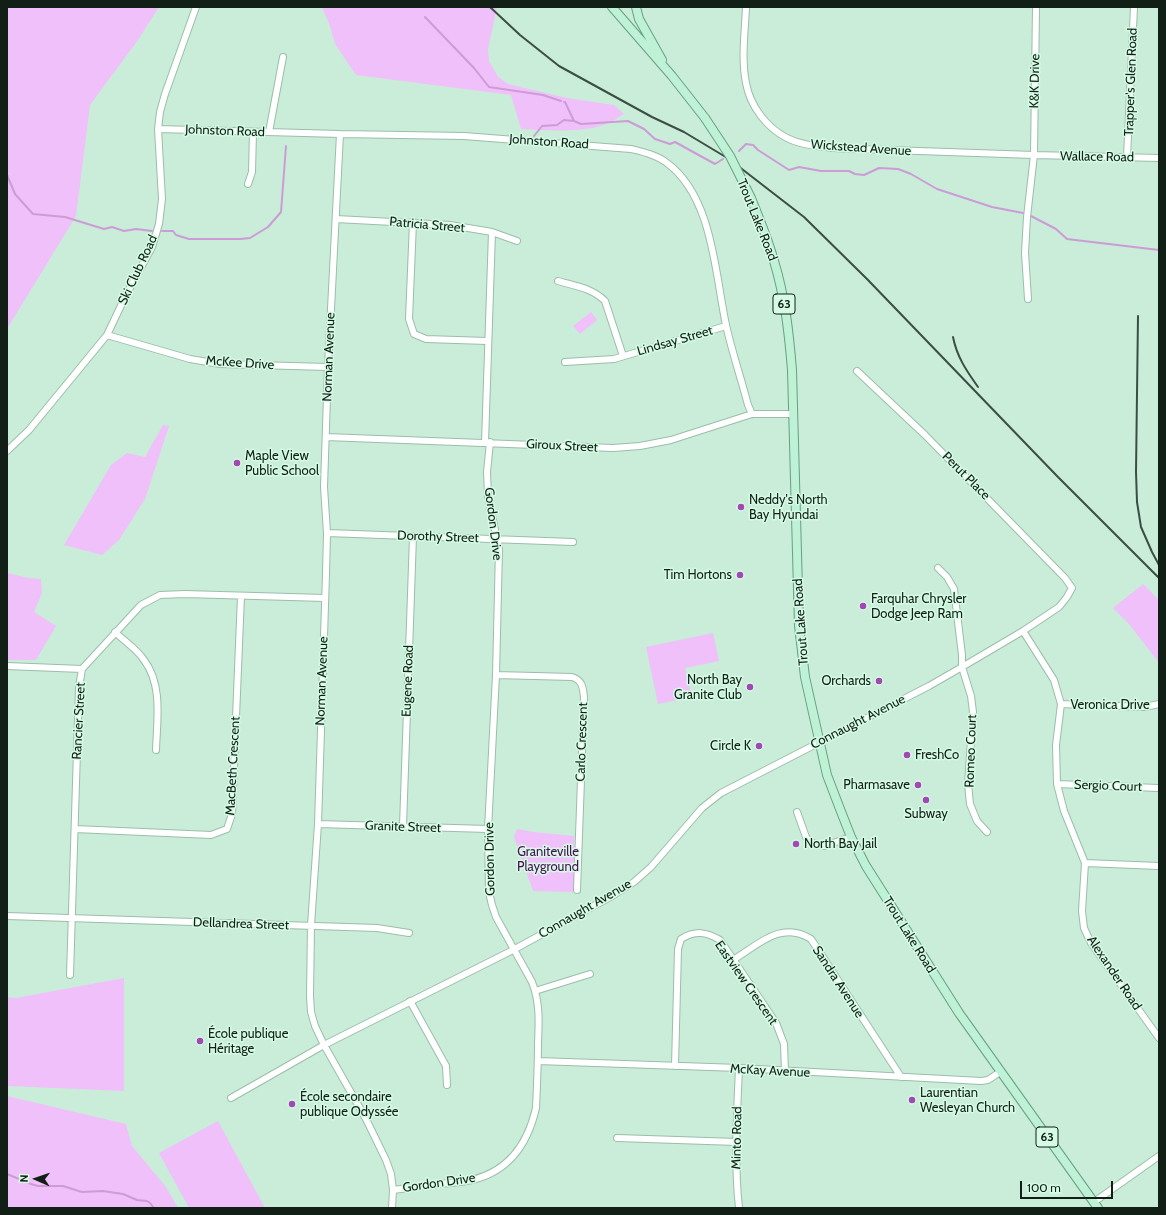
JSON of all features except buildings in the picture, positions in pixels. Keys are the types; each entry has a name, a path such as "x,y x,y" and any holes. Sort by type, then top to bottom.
{"main road":[{"name":"Trout Lake Road","path":"612,7 672,76 704,118 730,156 751,198 767,237 781,286 789,332 792,370 792,414 799,626 805,677 819,742 828,775 851,837 866,866 959,1013 1096,1205"},
{"path":"636,7 639,19 672,76"}],"street":[{"name":"Ski Club Road","path":"7,451 29,430 108,335 126,296 152,247 159,224 162,199 158,129 160,112 196,7"},
{"name":"Wickstead Avenue","path":"746,7 744,61 746,84 756,110 774,129 788,138 809,146 832,148 1034,156"},
{"name":"K&K Drive","path":"1028,299 1025,253 1034,156 1036,7"},
{"name":"Trapper's Glen Road","path":"1127,157 1134,7"},
{"path":"269,132 283,57"},
{"name":"Johnston Road","path":"158,129 464,136 631,149 651,154 667,162 680,175 690,189 699,206 710,241 726,326 748,405 752,414"},
{"path":"248,184 252,172 253,132"},
{"name":"Norman Avenue","path":"340,134 328,366 324,487 326,532 325,598 318,824 311,925 310,996 315,1026 324,1045 366,1119 386,1160 393,1190 392,1208"},
{"name":"Wallace Road","path":"1034,156 1159,158"},
{"name":"Patricia Street","path":"336,219 450,225 492,232 517,241"},
{"path":"413,222 409,319 414,334 426,338 487,341"},
{"name":"Gordon Drive","path":"393,1190 473,1180 490,1173 505,1164 514,1156 528,1136 536,1108 538,1011 535,990 496,917 492,905 489,879 488,829 496,675 499,549 488,496 487,341 492,232"},
{"path":"558,281 591,290 605,301 623,356"},
{"name":"Lindsay Street","path":"565,362 614,359 726,326"},
{"name":"McKee Drive","path":"108,335 190,359 220,364 328,366"},
{"name":"Perut Place","path":"857,371 931,441 1024,535 1071,586"},
{"name":"Giroux Street","path":"326,437 613,448 640,446 672,440 752,414 792,414"},
{"name":"Dorothy Street","path":"326,532 573,542"},
{"name":"Eugene Road","path":"403,826 413,536"},
{"name":"Romeo Court","path":"938,568 947,577 954,589 962,655 962,667 971,696 973,712 968,784 970,804 977,821 987,832"},
{"name":"Connaught Avenue","path":"231,1098 324,1045 513,950 612,896 634,882 651,867 702,808 721,793 929,686 1023,631 1059,607 1067,597 1072,588 1071,586"},
{"name":"Rancier Street","path":"70,975 80,687 82,669 141,604 160,595 185,594 325,598"},
{"name":"MacBeth Crescent","path":"75,829 211,835 227,829 232,814 241,596"},
{"name":"Alexander Road","path":"1023,631 1054,680 1061,704 1056,745 1058,784 1064,811 1085,863 1082,911 1084,928 1091,943 1159,1038"},
{"path":"115,632 144,658 153,674 157,692 156,750"},
{"path":"7,666 82,669"},
{"name":"Carlo Crescent","path":"496,675 572,677 578,679 582,683 584,697 577,890"},
{"name":"Veronica Drive","path":"1061,704 1145,707 1159,704"},
{"name":"Sergio Court","path":"1058,784 1158,788"},
{"path":"796,812 806,837 810,842 824,846 851,837"},
{"name":"Granite Street","path":"318,824 488,829"},
{"path":"1085,863 1159,866"},
{"name":"Dellandrea Street","path":"7,916 311,925 377,928 409,933"},
{"name":"Sandra Avenue","path":"733,960 772,936 782,932 802,934 811,939 900,1077"},
{"name":"Eastview Crescent","path":"675,1066 678,949 681,940 690,934 701,933 711,935 720,940 776,1023 784,1044 785,1072"},
{"path":"535,990 590,974"},
{"path":"410,1001 446,1066 447,1085"},
{"name":"McKay Avenue","path":"538,1061 739,1068 785,1072 981,1081 988,1080 1000,1072"},
{"name":"Minto Road","path":"739,1068 736,1142 739,1208"},
{"path":"616,1138 736,1142"},
{"path":"1096,1205 1159,1156"}],"green space":[{"path":"7,7 159,7 138,40 90,105 76,216 7,329"},
{"path":"322,7 497,7 488,49 489,61 498,77 508,84 567,98 614,105 624,114 601,126 578,130 521,129 511,95 356,75 335,44 330,26"},
{"path":"591,312 597,320 580,334 573,326"},
{"path":"163,425 169,426 145,499 119,540 102,555 64,545 111,465 127,453 145,457"},
{"path":"7,573 41,579 42,593 34,612 56,626 36,660 7,660"},
{"path":"1143,584 1159,600 1159,663 1129,624 1113,608"},
{"path":"713,633 719,661 685,668 692,697 658,704 646,647"},
{"name":"Graniteville Playground","path":"517,829 574,836 574,892 533,891 514,837"},
{"path":"124,978 124,1091 7,1086 7,997 16,998"},
{"path":"7,1096 126,1124 132,1146 166,1187 178,1208 7,1208"},
{"path":"218,1121 265,1208 189,1208 159,1153"}],"waterway":[{"path":"425,17 474,68 489,87 543,95 561,101"},
{"path":"564,102 574,121"},
{"path":"534,136 542,126 557,125 564,120 574,121 581,124 628,121 644,129 655,139 670,144 675,142 715,164 723,159"},
{"path":"739,151 746,144 753,145 758,150 789,170 799,167 821,171 849,171 855,174 864,175 879,168 898,169 911,174 937,189 992,207 1023,213"},
{"path":"162,231 173,231 176,235 189,239 240,239 250,238 268,227 281,212 286,146"},
{"path":"7,175 15,194 33,214 65,217 104,229 112,227 124,231 136,229 152,231"},
{"path":"1031,216 1056,229 1067,239 1159,250"},
{"path":"7,1174 38,1186 63,1186 82,1192 103,1191 123,1194 137,1200 147,1201 154,1208"}],"railway":[{"path":"490,7 520,35 559,66 652,117 684,132 729,159 804,217 867,279 1057,476 1159,578"},
{"path":"1138,316 1137,502 1141,527 1159,565"},
{"path":"953,337 962,363 978,387"}],"place":[{"name":"Maple View Public School","path":"237,463"},
{"name":"Neddy's North Bay Hyundai","path":"741,507"},
{"name":"Tim Hortons","path":"740,575"},
{"name":"Farquhar Chrysler Dodge Jeep Ram","path":"863,606"},
{"name":"Orchards","path":"879,681"},
{"name":"North Bay Granite Club","path":"750,687"},
{"name":"Circle K","path":"759,746"},
{"name":"FreshCo","path":"907,755"},
{"name":"Pharmasave","path":"918,785"},
{"name":"Subway","path":"926,800"},
{"name":"North Bay Jail","path":"796,844"},
{"name":"École publique Héritage","path":"200,1041"},
{"name":"Laurentian Wesleyan Church","path":"912,1100"},
{"name":"École secondaire publique Odyssée","path":"292,1104"}]}
